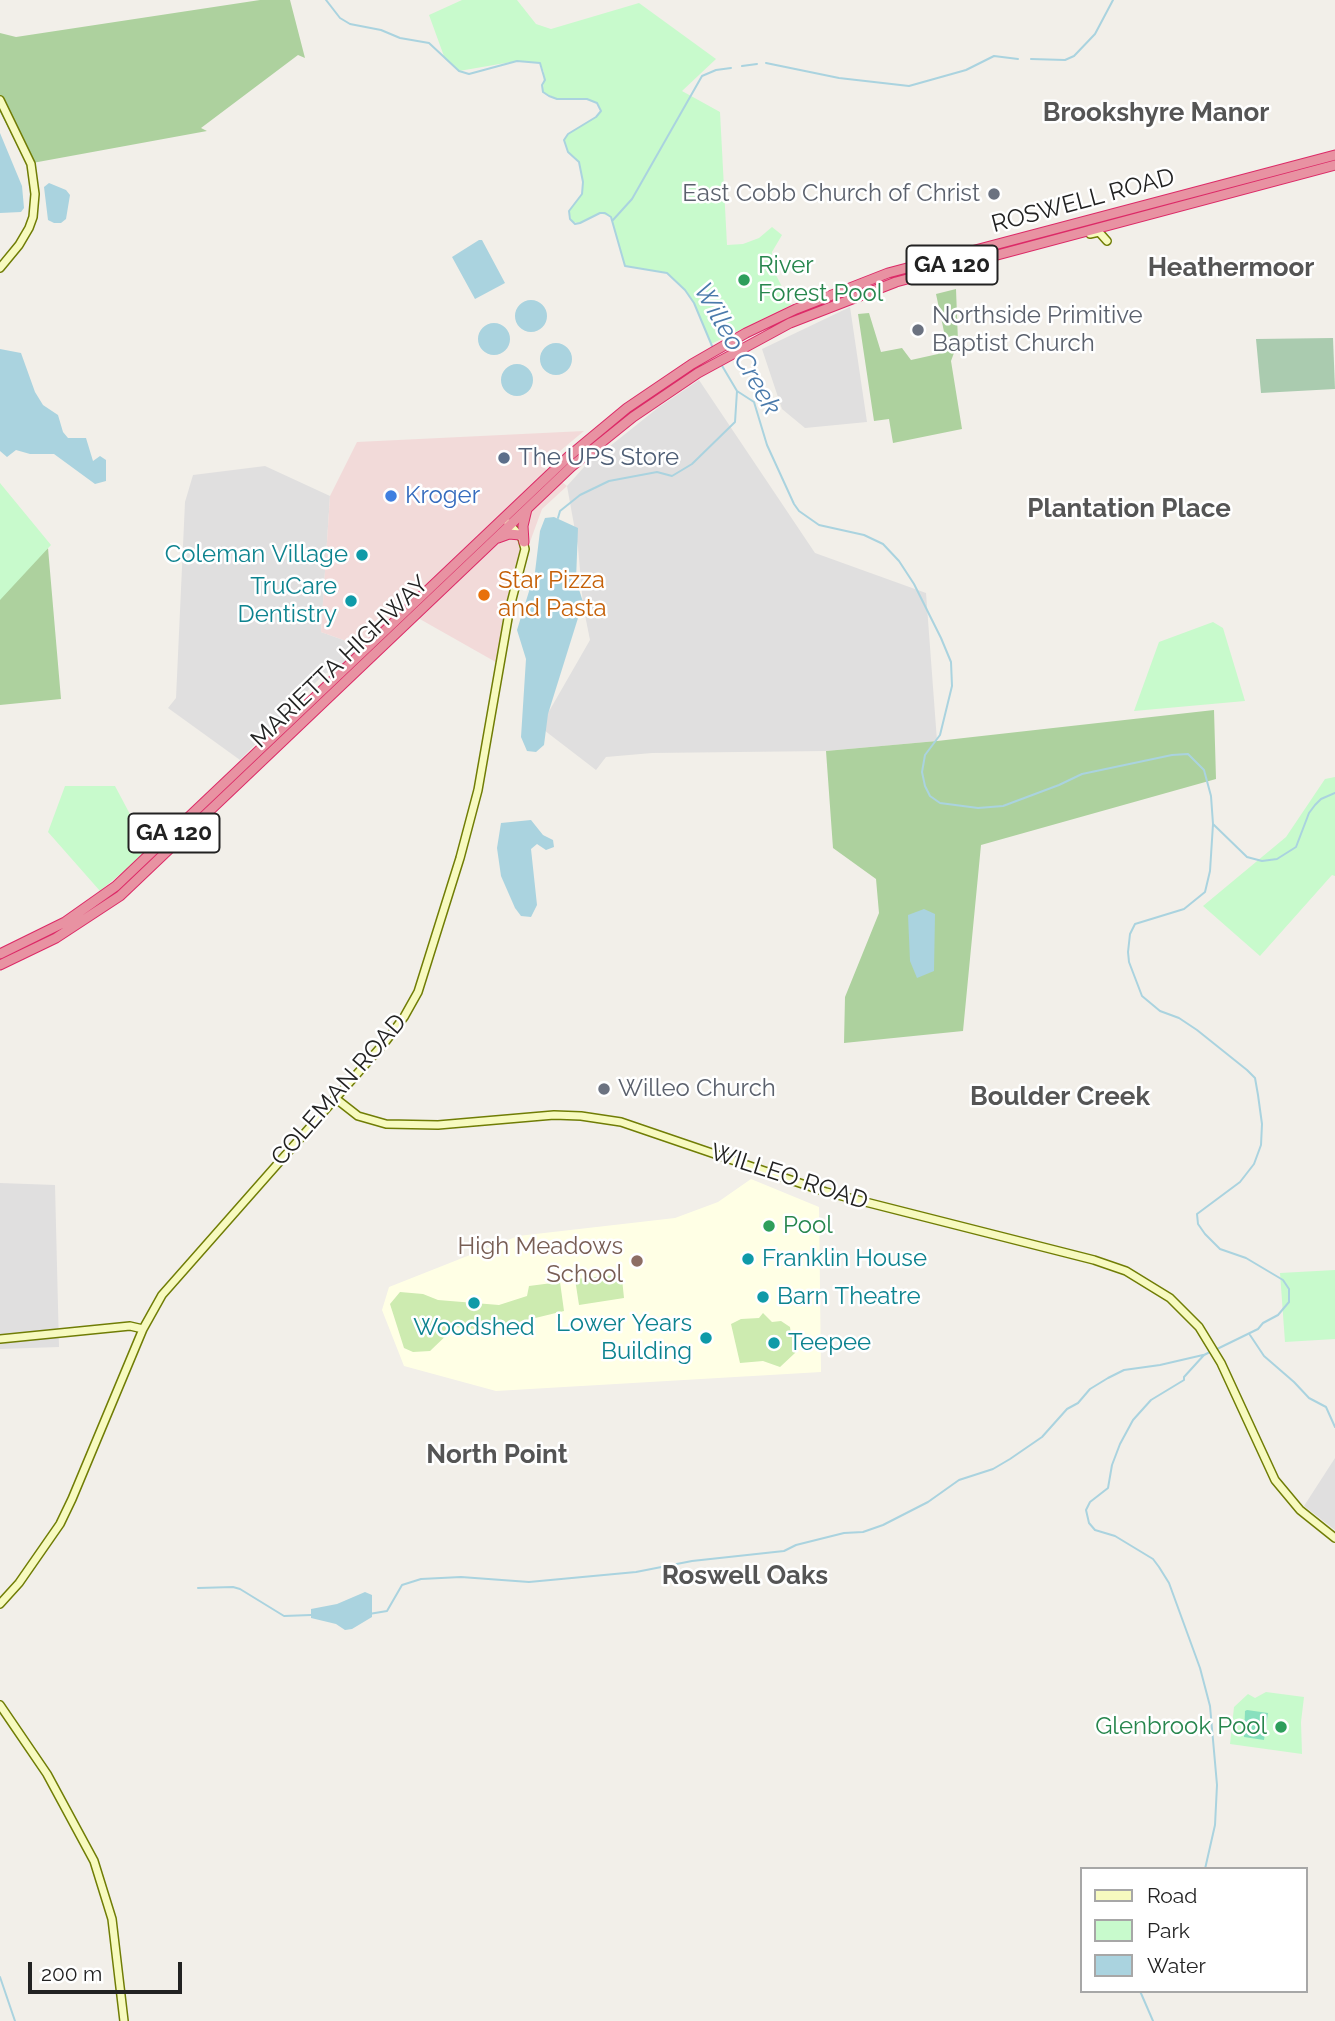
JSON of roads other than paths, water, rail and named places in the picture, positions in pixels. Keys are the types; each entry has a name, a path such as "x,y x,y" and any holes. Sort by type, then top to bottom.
{"highway":[{"name":"ROSWELL ROAD","path":"695,369 726,344 818,300 903,268 1335,155"},
{"name":"ROSWELL ROAD","path":"695,369 806,316 877,288 1335,165"},
{"name":"MARIETTA HIGHWAY","path":"0,965 56,939 120,896 599,443 695,369"},
{"name":"MARIETTA HIGHWAY","path":"0,954 65,922 124,879 568,457 609,423 695,369"},
{"path":"496,538 509,534 522,538 527,509"}],"street":[{"path":"0,100 31,164 35,194 33,217 27,232 0,268"},
{"path":"1062,237 1099,232 1107,241"},
{"path":"503,517 522,538"},
{"name":"COLEMAN ROAD","path":"0,1604 44,1549 64,1516 142,1329 162,1295 396,1030 412,1005 424,978 478,788 510,607 525,549 522,538"},
{"name":"WILLEO ROAD","path":"335,1098 358,1116 386,1124 438,1125 554,1115 631,1124 826,1192 1113,1266 1156,1288 1183,1309 1199,1327 1221,1363 1275,1480 1295,1505 1335,1538"},
{"path":"0,1339 130,1326 142,1329"},
{"path":"0,1705 47,1774 94,1861 113,1919 124,2021"}],"water":[{"path":"0,133 22,186 24,208 21,212 0,213"},
{"path":"49,183 66,190 70,195 66,219 61,223 48,220 44,187"},
{"path":"482,240 505,283 475,299 452,257"},
{"path":"531,300 542,305 547,316 542,327 531,332 520,327 515,316 520,305"},
{"path":"494,323 505,328 510,339 505,350 494,355 483,350 478,339 483,328"},
{"path":"556,343 567,348 572,359 567,370 556,375 545,370 540,359 545,348"},
{"path":"0,349 21,353 35,392 43,405 58,415 63,432 68,438 86,438 93,461 100,456 106,460 106,481 95,484 54,454 30,454 16,450 7,457 0,451"},
{"path":"517,364 528,369 533,380 528,391 517,396 506,391 501,380 506,369"},
{"path":"554,517 578,528 576,580 583,602 548,714 544,745 536,752 527,751 521,737 526,659 517,630 535,572 540,531 545,518"},
{"path":"531,820 543,835 553,840 554,847 546,850 537,844 531,849 537,905 531,917 521,916 515,908 501,876 497,848 501,823"},
{"path":"924,909 935,914 934,971 917,978 910,961 908,915"},
{"path":"365,1592 372,1595 372,1617 352,1629 345,1630 336,1624 311,1618 311,1609 337,1604"}],"waterway":[{"name":"Willeo Creek","path":"326,0 340,18 350,24 429,43 459,71 469,74 517,61 540,63 545,80 542,85 543,92 557,99 587,99 597,103 601,111 596,117 568,134 564,140 568,152 579,162 583,182 582,194 569,211 570,219 575,224 600,213 611,217 625,266 667,273 694,303 712,346"},
{"path":"1031,59 1065,60 1074,56 1095,34 1113,0"},
{"path":"766,63 839,78 909,86 966,70 994,56 1018,59"},
{"path":"742,66 757,64"},
{"path":"613,220 632,199 702,76 731,68"},
{"name":"Willeo Creek","path":"721,364 737,391 754,402 767,445 799,511 819,525 864,535 883,544 899,561 914,584 941,638 951,662 952,686 940,735 925,755 922,772 930,796 940,803 978,808 1003,806 1082,774 1172,755 1188,754 1204,770 1211,796 1213,824 1210,871 1205,892 1184,909 1135,924 1130,934 1128,952 1142,996 1160,1011 1179,1018 1197,1030 1255,1078 1262,1124 1261,1145 1254,1164 1240,1182 1197,1214 1198,1224 1220,1249 1246,1258 1283,1280 1289,1289 1289,1302 1278,1315 1258,1329 1215,1350"},
{"path":"558,518 560,511 580,495 609,481 657,472 672,476 692,464 735,422 737,391"},
{"path":"1213,824 1247,857 1262,861 1277,859 1296,847 1309,813 1315,805 1335,793"},
{"path":"1250,1335 1264,1356 1309,1398 1326,1407 1335,1427"},
{"name":"Willeo Creek","path":"1205,1867 1215,1825 1217,1785 1210,1706 1200,1668 1169,1583 1159,1567 1153,1559 1115,1536 1095,1530 1089,1523 1086,1510 1090,1502 1108,1488 1112,1465 1133,1420 1151,1400 1184,1380 1204,1355 1210,1352"},
{"path":"369,1614 387,1611 402,1585 421,1579 461,1577 529,1582 636,1572 692,1561 784,1551 796,1545 844,1533 863,1532 928,1502 959,1480 993,1469 1010,1459 1042,1437 1067,1409 1108,1378 1124,1370 1203,1355"},
{"path":"198,1588 233,1587 284,1616 311,1615"},
{"path":"0,1977 15,2021"},
{"name":"Willeo Creek","path":"1141,1993 1153,2021"}],"place":[{"name":"East Cobb Church of Christ","path":"994,194"},
{"name":"River Forest Pool","path":"744,280"},
{"name":"Northside Primitive Baptist Church","path":"918,330"},
{"name":"The UPS Store","path":"504,458"},
{"name":"Kroger","path":"391,496"},
{"name":"Coleman Village","path":"362,555"},
{"name":"Star Pizza and Pasta","path":"484,595"},
{"name":"TruCare Dentistry","path":"351,601"},
{"name":"Willeo Church","path":"604,1089"},
{"name":"Pool","path":"769,1226"},
{"name":"Franklin House","path":"748,1259"},
{"name":"High Meadows School","path":"637,1261"},
{"name":"Barn Theatre","path":"763,1297"},
{"name":"Woodshed","path":"474,1303"},
{"name":"Lower Years Building","path":"706,1338"},
{"name":"Teepee","path":"774,1343"},
{"name":"Glenbrook Pool","path":"1281,1727"}],"district":[{"name":"Brookshyre Manor","path":"1156,113"},
{"name":"Heathermoor","path":"1231,268"},
{"name":"Plantation Place","path":"1129,509"},
{"name":"Boulder Creek","path":"1060,1097"},
{"name":"North Point","path":"497,1455"},
{"name":"Roswell Oaks","path":"745,1576"}]}
